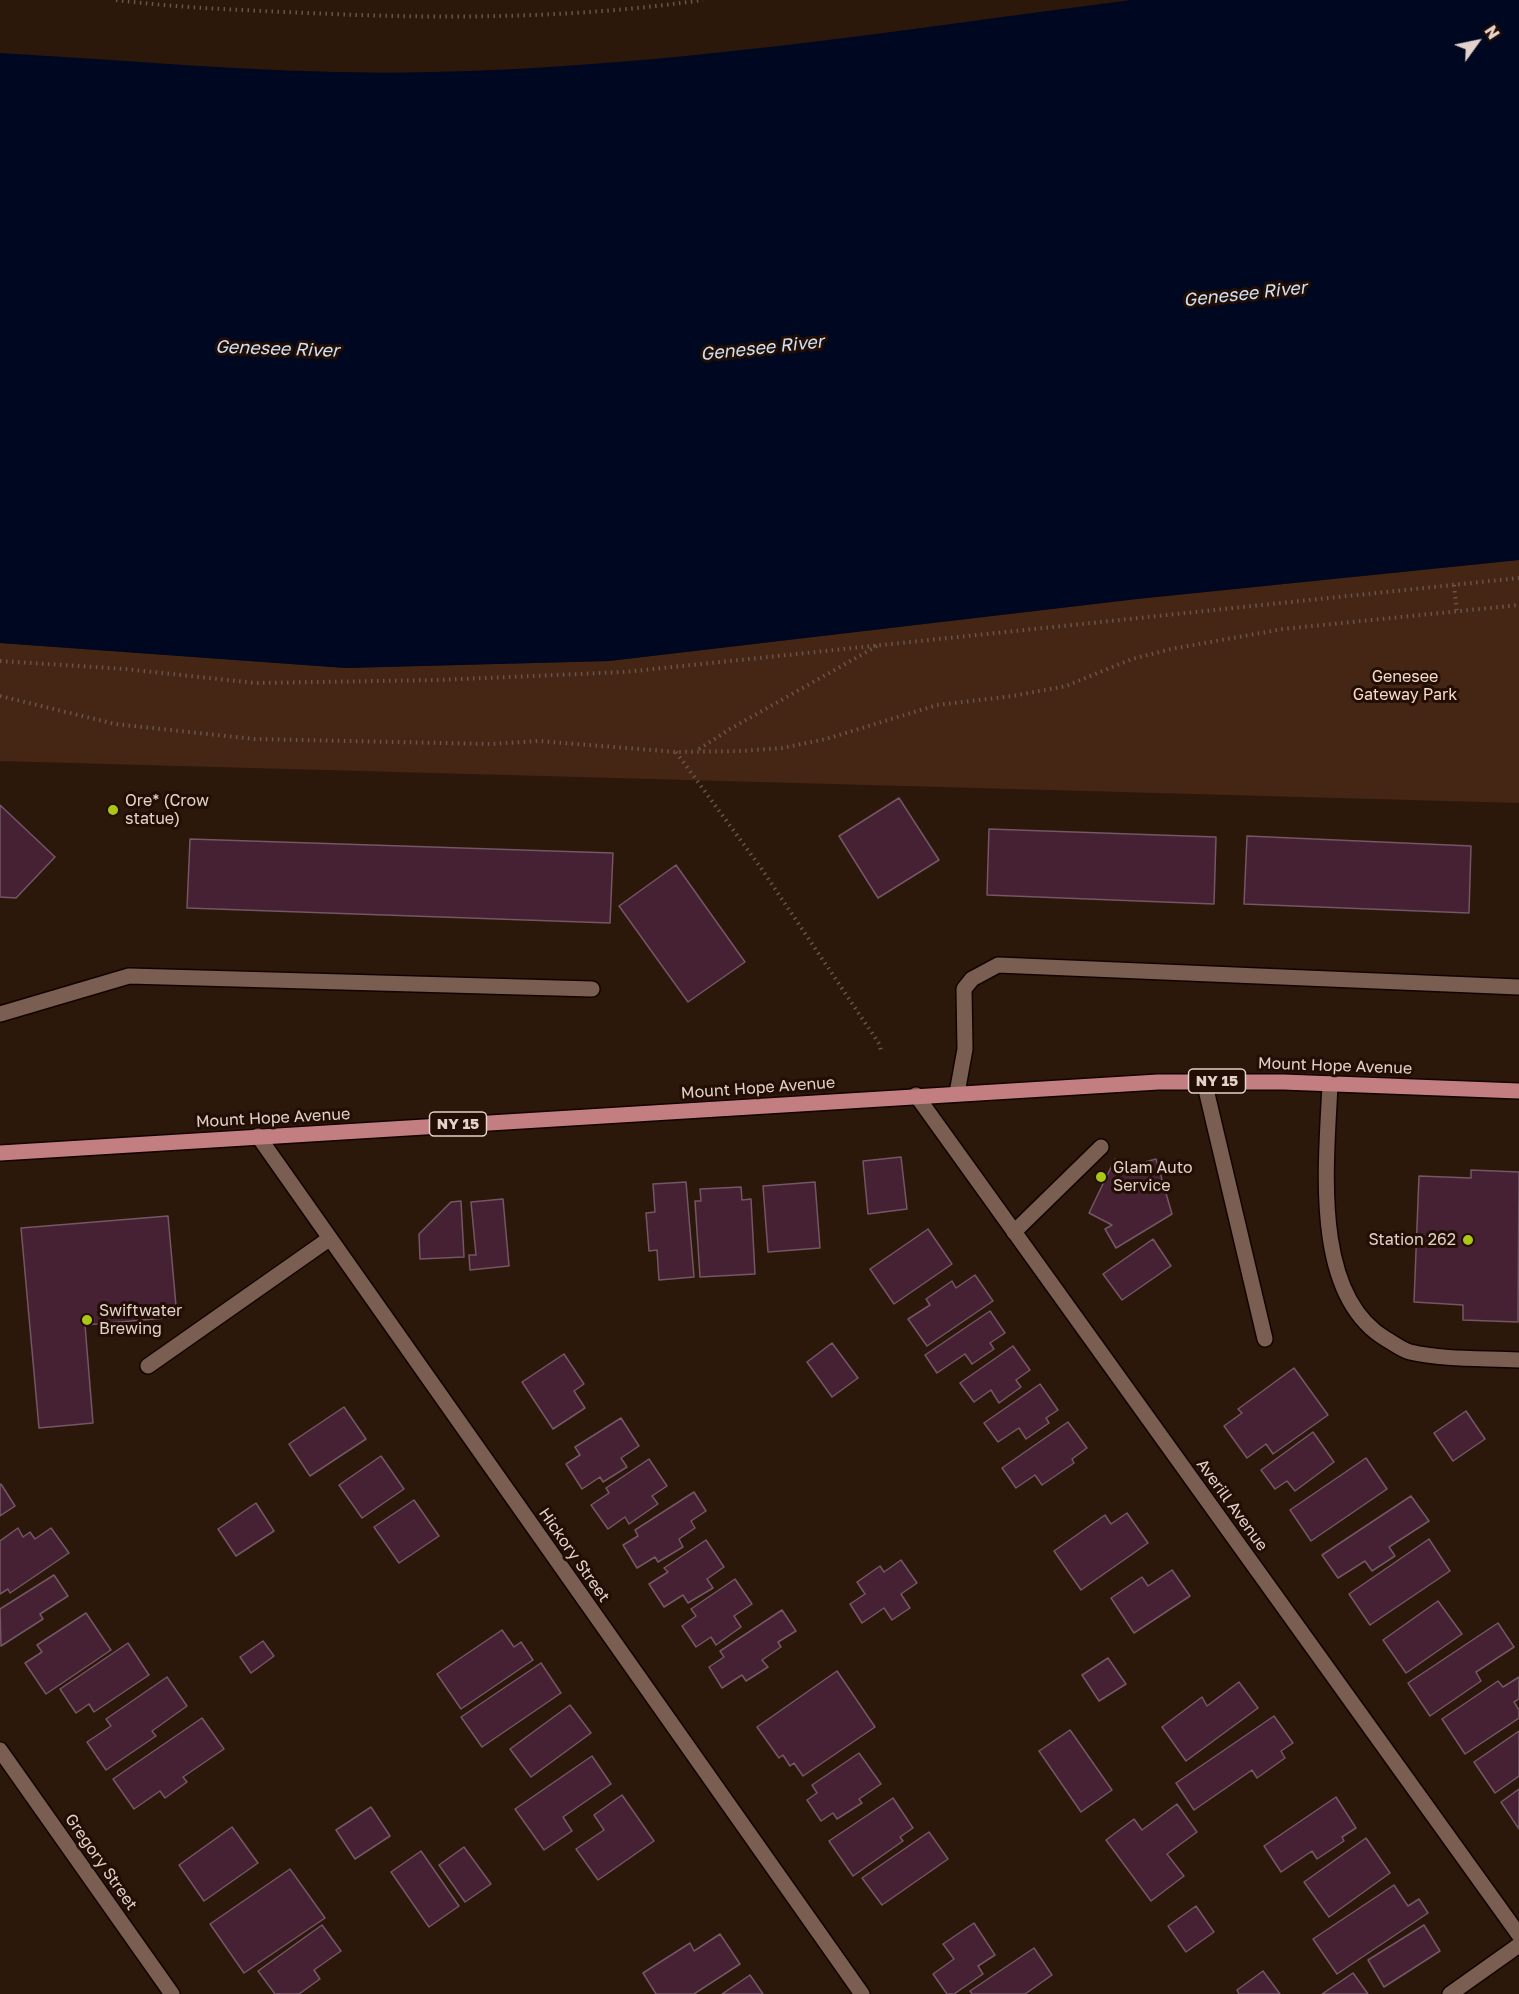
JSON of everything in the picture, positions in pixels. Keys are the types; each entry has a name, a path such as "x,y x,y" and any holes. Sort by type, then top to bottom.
{"main road":[{"name":"Mount Hope Avenue","path":"0,1153 916,1095 1204,1081 1330,1083 1519,1091"}],"street":[{"path":"957,1093 965,1048 964,989 972,979 998,965 1519,987"},
{"path":"0,1014 129,976 592,989"},
{"path":"1204,1081 1264,1340"},
{"path":"1330,1083 1325,1177 1330,1243 1344,1289 1371,1330 1408,1352 1519,1360"},
{"name":"Averill Avenue","path":"916,1095 1519,1935"},
{"name":"Hickory Street","path":"258,1136 862,1994"},
{"path":"1014,1232 1101,1147"},
{"path":"148,1366 329,1239"},
{"name":"Gregory Street","path":"0,1750 170,1993"},
{"path":"1450,1994 1519,1945"}],"path":[{"path":"116,0 176,7 340,15 528,17 703,0"},
{"path":"0,661 125,669 255,683 439,680 625,672 1519,578"},
{"path":"1454,585 1457,612"},
{"path":"0,696 115,724 254,739 364,743 578,743 676,752 742,751 782,748 826,740 937,705 1025,694 1066,686 1132,659 1171,649 1283,629 1519,604"},
{"path":"699,750 730,729 879,645"},
{"path":"676,752 761,868 880,1045 881,1052"}],"green space":[{"name":"Genesee Gateway Park","path":"1519,560 1519,803 0,761 0,643 346,668 609,661 1137,599"}],"water":[{"name":"Genesee River","path":"1131,0 1519,0 1519,560 1137,599 609,661 346,668 0,643 0,53 325,72 379,73 521,69 696,55 870,35"}],"building":[{"path":"899,798 939,860 878,898 839,836"},
{"path":"0,805 55,857 16,898 0,897"},
{"path":"989,829 1216,837 1214,904 987,895"},
{"path":"1247,836 1471,846 1469,913 1244,904"},
{"path":"190,839 613,853 610,923 187,908"},
{"path":"676,865 745,962 688,1002 619,906"},
{"path":"901,1157 907,1209 868,1214 863,1161"},
{"path":"1115,1159 1141,1172 1145,1162 1156,1159 1172,1214 1116,1248 1105,1229 1112,1225 1089,1213"},
{"name":"Station 262","path":"1471,1170 1519,1172 1518,1322 1463,1320 1463,1305 1414,1302 1419,1176 1471,1178"},
{"path":"686,1182 694,1277 659,1280 657,1250 649,1251 646,1213 655,1212 653,1184"},
{"path":"815,1182 820,1248 768,1252 763,1186"},
{"path":"741,1187 742,1200 751,1199 755,1274 700,1277 695,1201 701,1201 700,1189"},
{"path":"503,1199 509,1266 470,1270 469,1255 476,1255 471,1202"},
{"path":"461,1201 464,1257 420,1259 419,1234 451,1202"},
{"name":"Swiftwater Brewing","path":"168,1216 177,1317 85,1325 93,1423 39,1428 21,1228"},
{"path":"928,1229 952,1264 894,1304 870,1269"},
{"path":"1153,1239 1171,1266 1122,1300 1103,1274"},
{"path":"975,1275 993,1301 927,1346 908,1319 930,1305 926,1299 952,1281 956,1288"},
{"path":"990,1311 1005,1333 990,1343 994,1349 972,1364 965,1354 937,1373 925,1355"},
{"path":"832,1343 858,1378 832,1397 807,1362"},
{"path":"1013,1346 1030,1370 1016,1380 1021,1387 999,1403 991,1390 974,1402 960,1383"},
{"path":"564,1354 584,1384 574,1391 585,1408 553,1429 522,1382"},
{"path":"1294,1368 1328,1415 1273,1454 1266,1444 1247,1458 1224,1426 1242,1413 1238,1409"},
{"path":"1040,1384 1058,1410 1046,1418 1049,1423 1026,1439 1019,1428 998,1442 984,1423"},
{"path":"344,1407 366,1439 310,1476 289,1444"},
{"path":"1466,1411 1485,1439 1453,1461 1434,1433"},
{"path":"621,1418 639,1446 621,1458 627,1467 603,1482 600,1477 582,1489 566,1464 580,1455 575,1447"},
{"path":"1068,1422 1087,1448 1072,1459 1074,1463 1042,1485 1035,1475 1016,1488 1002,1468"},
{"path":"1313,1432 1334,1462 1295,1491 1287,1481 1275,1489 1261,1470"},
{"path":"381,1456 404,1489 362,1518 339,1485"},
{"path":"1366,1458 1387,1489 1311,1541 1290,1510"},
{"path":"649,1459 667,1486 652,1496 658,1504 629,1524 625,1517 608,1529 591,1505 609,1493 606,1488"},
{"path":"0,1485 15,1506 0,1516"},
{"path":"694,1492 706,1511 691,1521 695,1528 679,1539 683,1547 658,1562 655,1557 637,1568 623,1545 638,1536 635,1530"},
{"path":"1411,1496 1429,1521 1389,1547 1395,1556 1372,1571 1365,1561 1338,1578 1322,1555"},
{"path":"414,1500 439,1536 399,1563 374,1527"},
{"path":"256,1503 274,1531 236,1556 218,1529"},
{"path":"1127,1513 1148,1543 1081,1590 1054,1551 1105,1515 1111,1524"},
{"path":"18,1528 23,1537 30,1532 35,1539 51,1528 69,1553 10,1593 8,1589 0,1594 0,1541"},
{"path":"1429,1539 1450,1571 1370,1625 1349,1594"},
{"path":"706,1540 724,1567 707,1579 713,1588 688,1603 683,1595 664,1607 649,1584 668,1572 664,1568"},
{"path":"901,1560 917,1583 901,1594 910,1608 892,1620 884,1608 862,1623 850,1604 865,1594 857,1582 880,1566 884,1572"},
{"path":"1172,1570 1190,1596 1134,1633 1111,1598 1142,1577 1148,1586"},
{"path":"54,1575 68,1596 40,1614 43,1619 1,1646 0,1609"},
{"path":"735,1579 752,1604 734,1616 741,1627 716,1645 711,1637 696,1647 682,1626 696,1616 691,1609"},
{"path":"1438,1601 1462,1634 1406,1673 1383,1640"},
{"path":"782,1610 796,1631 778,1642 781,1647 762,1660 768,1667 746,1681 742,1675 722,1688 709,1667 724,1657 720,1651"},
{"path":"86,1613 111,1650 46,1694 25,1663 42,1652 37,1645"},
{"path":"1498,1623 1514,1647 1476,1672 1481,1681 1430,1716 1408,1683"},
{"path":"502,1630 514,1647 521,1642 533,1660 461,1709 437,1674"},
{"path":"263,1641 274,1656 251,1673 240,1657"},
{"path":"128,1643 149,1675 94,1712 89,1704 76,1713 60,1689"},
{"path":"1108,1658 1126,1684 1099,1701 1082,1675"},
{"path":"541,1663 561,1693 482,1747 461,1717"},
{"path":"837,1671 875,1727 803,1776 794,1763 790,1766 783,1755 779,1758 757,1727"},
{"path":"167,1677 187,1706 152,1731 156,1736 106,1770 87,1742 111,1726 106,1719"},
{"path":"1519,1677 1519,1699 1514,1702 1519,1710 1519,1718 1465,1754 1442,1719 1498,1681 1503,1687"},
{"path":"1239,1682 1258,1708 1186,1761 1162,1727 1202,1697 1207,1706"},
{"path":"570,1705 591,1733 531,1777 510,1749"},
{"path":"1274,1716 1293,1743 1281,1751 1285,1758 1257,1778 1252,1770 1194,1810 1176,1783"},
{"path":"202,1718 224,1749 183,1777 187,1782 165,1798 160,1791 134,1809 113,1779"},
{"path":"1070,1730 1112,1790 1081,1812 1039,1751"},
{"path":"1519,1731 1519,1776 1495,1793 1474,1762"},
{"path":"859,1753 881,1784 859,1799 862,1803 837,1819 833,1813 821,1821 807,1800 817,1793 812,1785"},
{"path":"592,1756 611,1784 563,1817 572,1831 544,1850 515,1809"},
{"path":"1519,1789 1519,1829 1501,1802"},
{"path":"622,1795 654,1841 598,1880 576,1849 604,1830 594,1815"},
{"path":"1336,1797 1356,1828 1342,1837 1344,1841 1317,1859 1312,1851 1281,1872 1264,1846"},
{"path":"893,1798 913,1828 900,1837 903,1841 853,1876 829,1841"},
{"path":"1177,1804 1197,1832 1167,1854 1184,1876 1151,1901 1106,1840 1134,1819 1142,1830"},
{"path":"371,1807 390,1836 355,1859 336,1830"},
{"path":"232,1827 258,1863 204,1901 179,1865"},
{"path":"929,1832 948,1859 882,1905 862,1878"},
{"path":"1366,1838 1390,1873 1329,1917 1304,1882"},
{"path":"464,1847 491,1884 465,1902 439,1865"},
{"path":"421,1851 459,1906 429,1927 391,1872"},
{"path":"290,1869 325,1918 244,1973 210,1924"},
{"path":"1394,1885 1408,1906 1419,1899 1428,1913 1337,1974 1313,1939"},
{"path":"1196,1906 1214,1932 1186,1952 1168,1926"},
{"path":"974,1923 995,1955 978,1966 983,1974 954,1994 947,1994 933,1974 954,1959 943,1944"},
{"path":"322,1925 341,1951 314,1970 320,1979 299,1994 275,1994 258,1971"},
{"path":"1424,1925 1440,1951 1384,1987 1368,1960"},
{"path":"720,1934 740,1964 694,1994 656,1994 643,1973 690,1943 694,1951"},
{"path":"1034,1948 1052,1975 1025,1994 972,1994 970,1991"},
{"path":"1263,1971 1280,1994 1239,1994 1237,1990"},
{"path":"1353,1973 1368,1994 1322,1994"},
{"path":"750,1975 763,1994 722,1994"}],"place":[{"name":"Ore* (Crow statue)","path":"113,810"},
{"name":"Glam Auto Service","path":"1101,1177"},
{"name":"Station 262","path":"1468,1240"},
{"name":"Swiftwater Brewing","path":"87,1320"}]}
